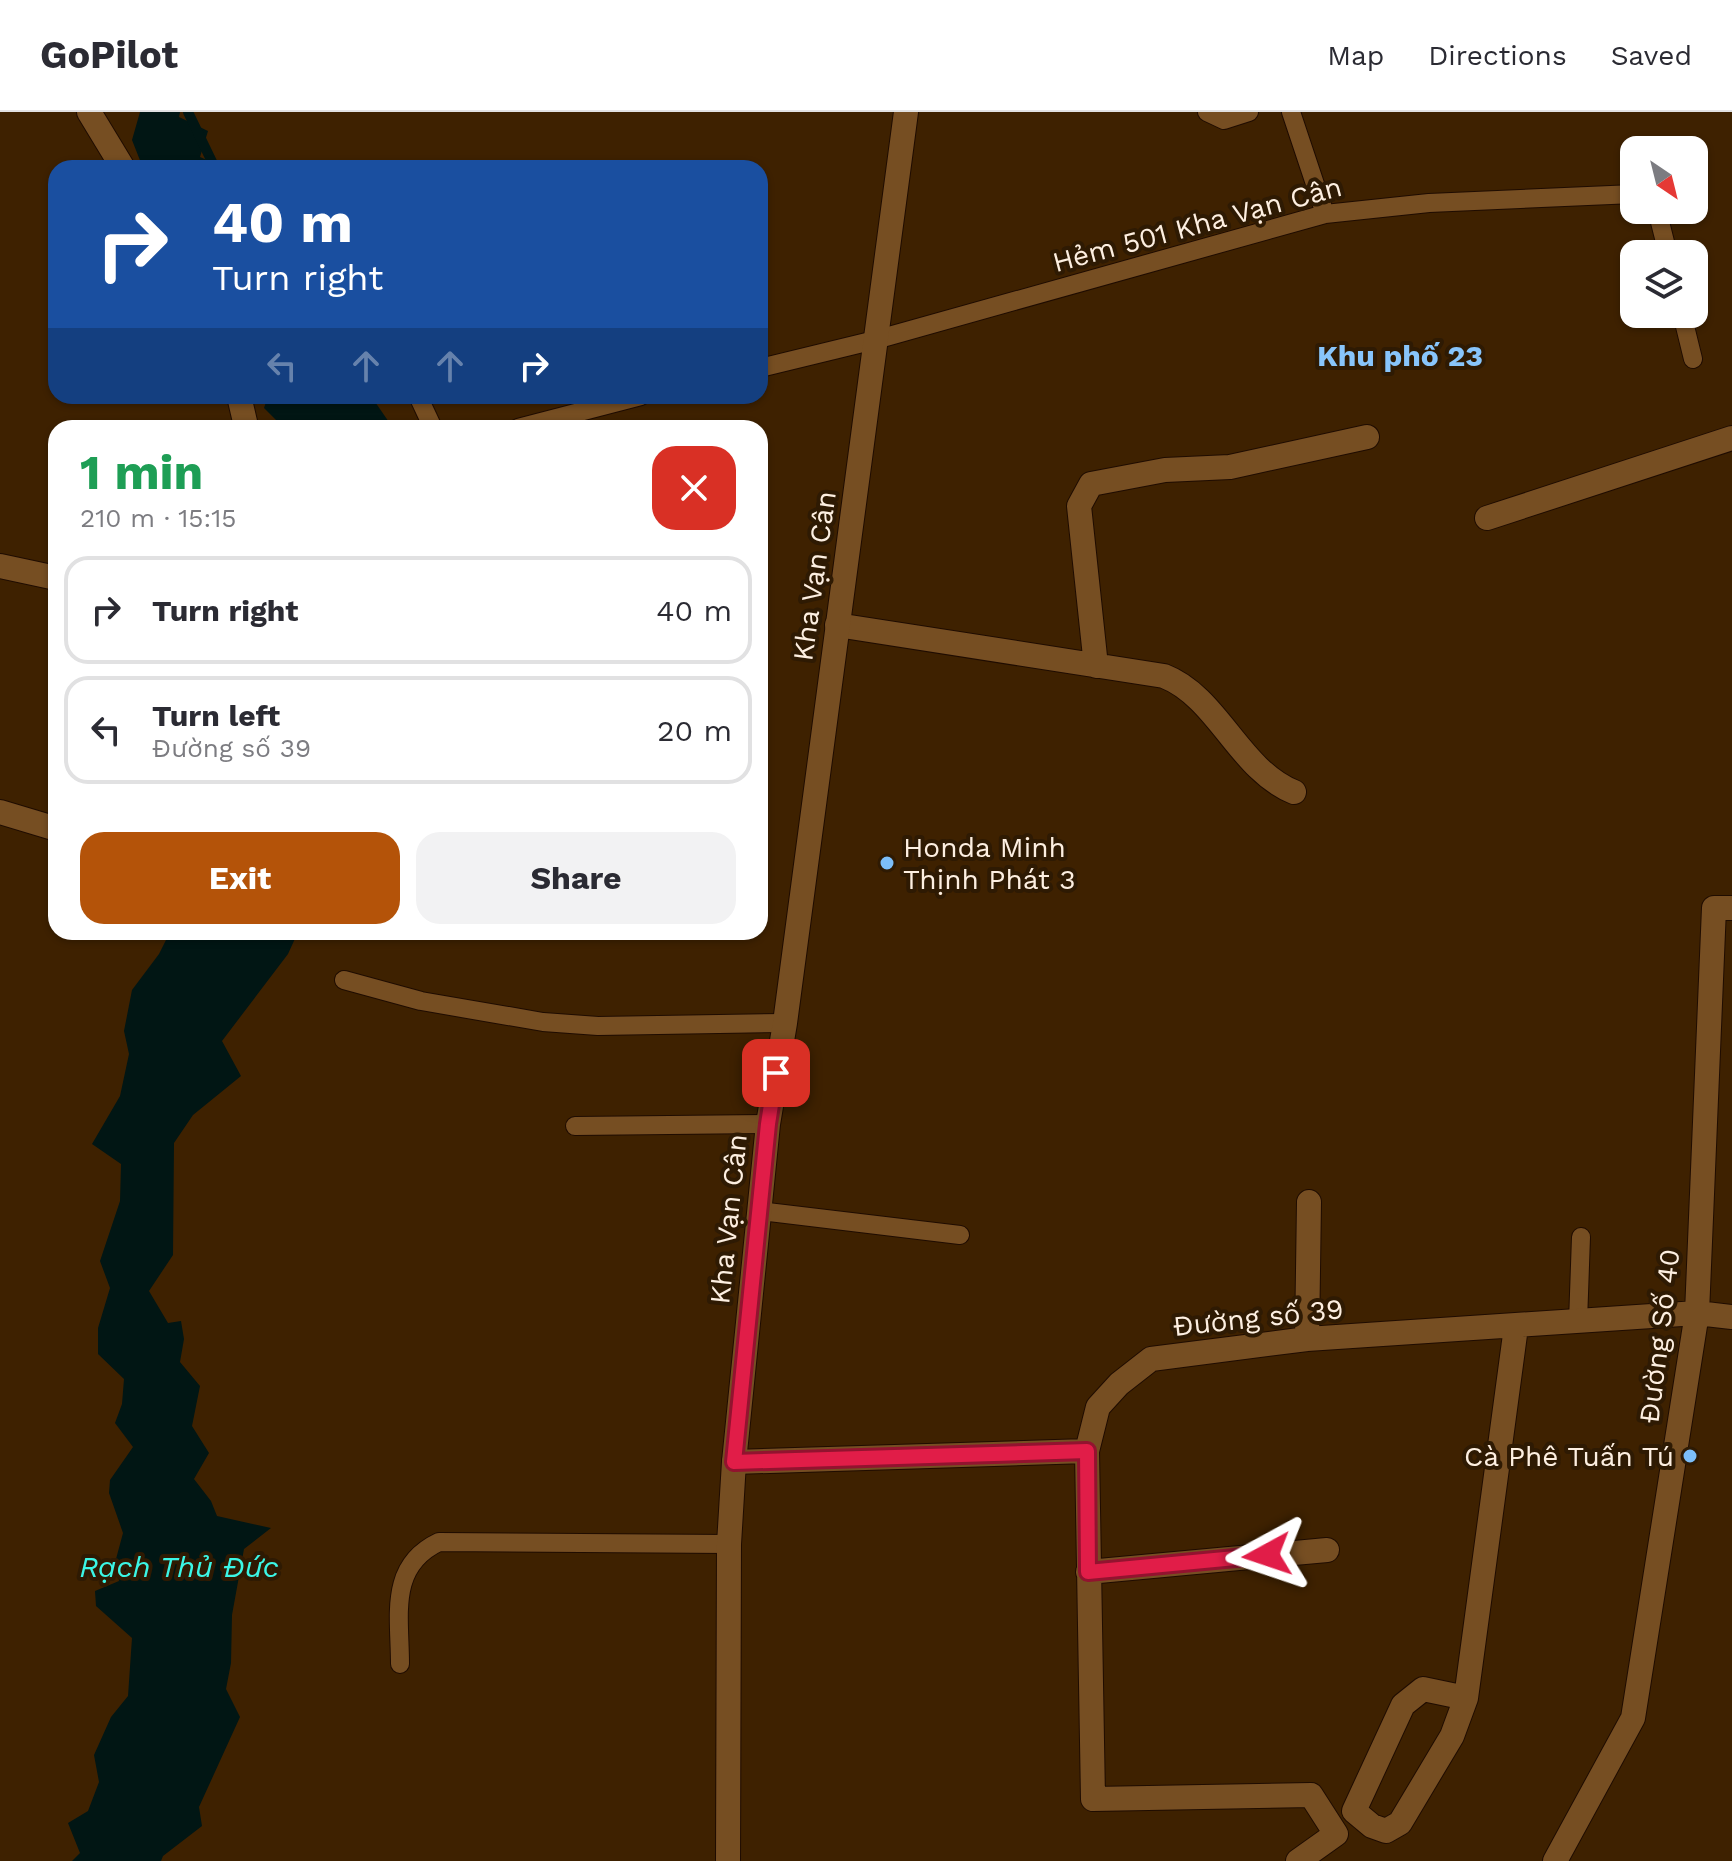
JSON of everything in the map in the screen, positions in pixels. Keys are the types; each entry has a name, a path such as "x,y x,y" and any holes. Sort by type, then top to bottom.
{"street":[{"path":"89,112 118,160"},
{"name":"Kha Vạn Cân","path":"728,1861 729,1544 734,1462 768,1124 785,1023 906,112"},
{"path":"1096,666 1079,506 1091,484 1165,470 1230,467 1367,437"},
{"path":"1487,518 1732,438"},
{"path":"0,566 48,576"},
{"path":"837,625 1164,676 1186,688 1268,779 1294,792"},
{"path":"0,812 48,826"},
{"name":"Đường Số 40","path":"1555,1861 1633,1718 1697,1313 1714,908 1732,908"},
{"path":"1307,1339 1309,1202"},
{"name":"Đường số 39","path":"1298,1861 1336,1834 1311,1795 1093,1799 1087,1451 1098,1407 1119,1384 1151,1359 1307,1339 1697,1313 1732,1317"},
{"path":"1466,1698 1423,1689 1403,1705 1354,1811 1372,1826 1386,1831 1400,1823 1452,1736 1466,1698 1516,1327"},
{"path":"734,1462 1087,1451"},
{"path":"1088,1572 1327,1550"}],"lane":[{"path":"1207,112 1224,120 1249,112"},
{"path":"1291,112 1325,214"},
{"name":"Hẻm 501 Kha Vạn Cân","path":"768,366 875,340 1325,214 1429,203 1620,195"},
{"path":"1685,328 1693,359"},
{"path":"549,420 610,404"},
{"path":"344,980 421,1001 543,1022 598,1026 785,1023"},
{"path":"575,1126 768,1124"},
{"path":"760,1211 960,1235"},
{"path":"1578,1322 1581,1237"},
{"path":"400,1664 400,1586 407,1566 420,1551 439,1542 729,1544"}],"water":[{"path":"140,112 180,112 179,117 208,131 200,157 207,160 140,160 132,140"},
{"path":"265,404 376,404 388,420 276,420 264,408"},
{"name":"Rạch Thủ Đức","path":"166,940 294,940 288,954 222,1041 241,1076 193,1115 174,1143 173,1255 149,1291 168,1323 181,1321 184,1339 180,1362 200,1386 192,1426 209,1453 194,1479 211,1501 217,1516 271,1528 244,1549 232,1615 231,1663 226,1689 240,1717 199,1807 202,1826 163,1856 161,1861 72,1861 80,1853 68,1823 88,1811 99,1782 94,1755 111,1717 128,1696 132,1638 96,1606 95,1591 119,1581 116,1559 123,1533 109,1493 110,1480 133,1447 115,1423 122,1404 124,1379 98,1354 98,1328 110,1288 100,1261 120,1201 121,1164 92,1144 120,1096 129,1054 124,1031 132,990"}],"waterway":[{"name":"Rạch Thủ Đức","path":"188,112 211,160"}],"place":[{"name":"Honda Minh Thịnh Phát 3","path":"887,863"},
{"name":"Cà Phê Tuấn Tú","path":"1690,1456"}],"district":[{"name":"Khu phố 23","path":"1400,356"}],"route":[{"path":"776,1073 768,1124 734,1462 1087,1451 1088,1572 1267,1555"}]}
